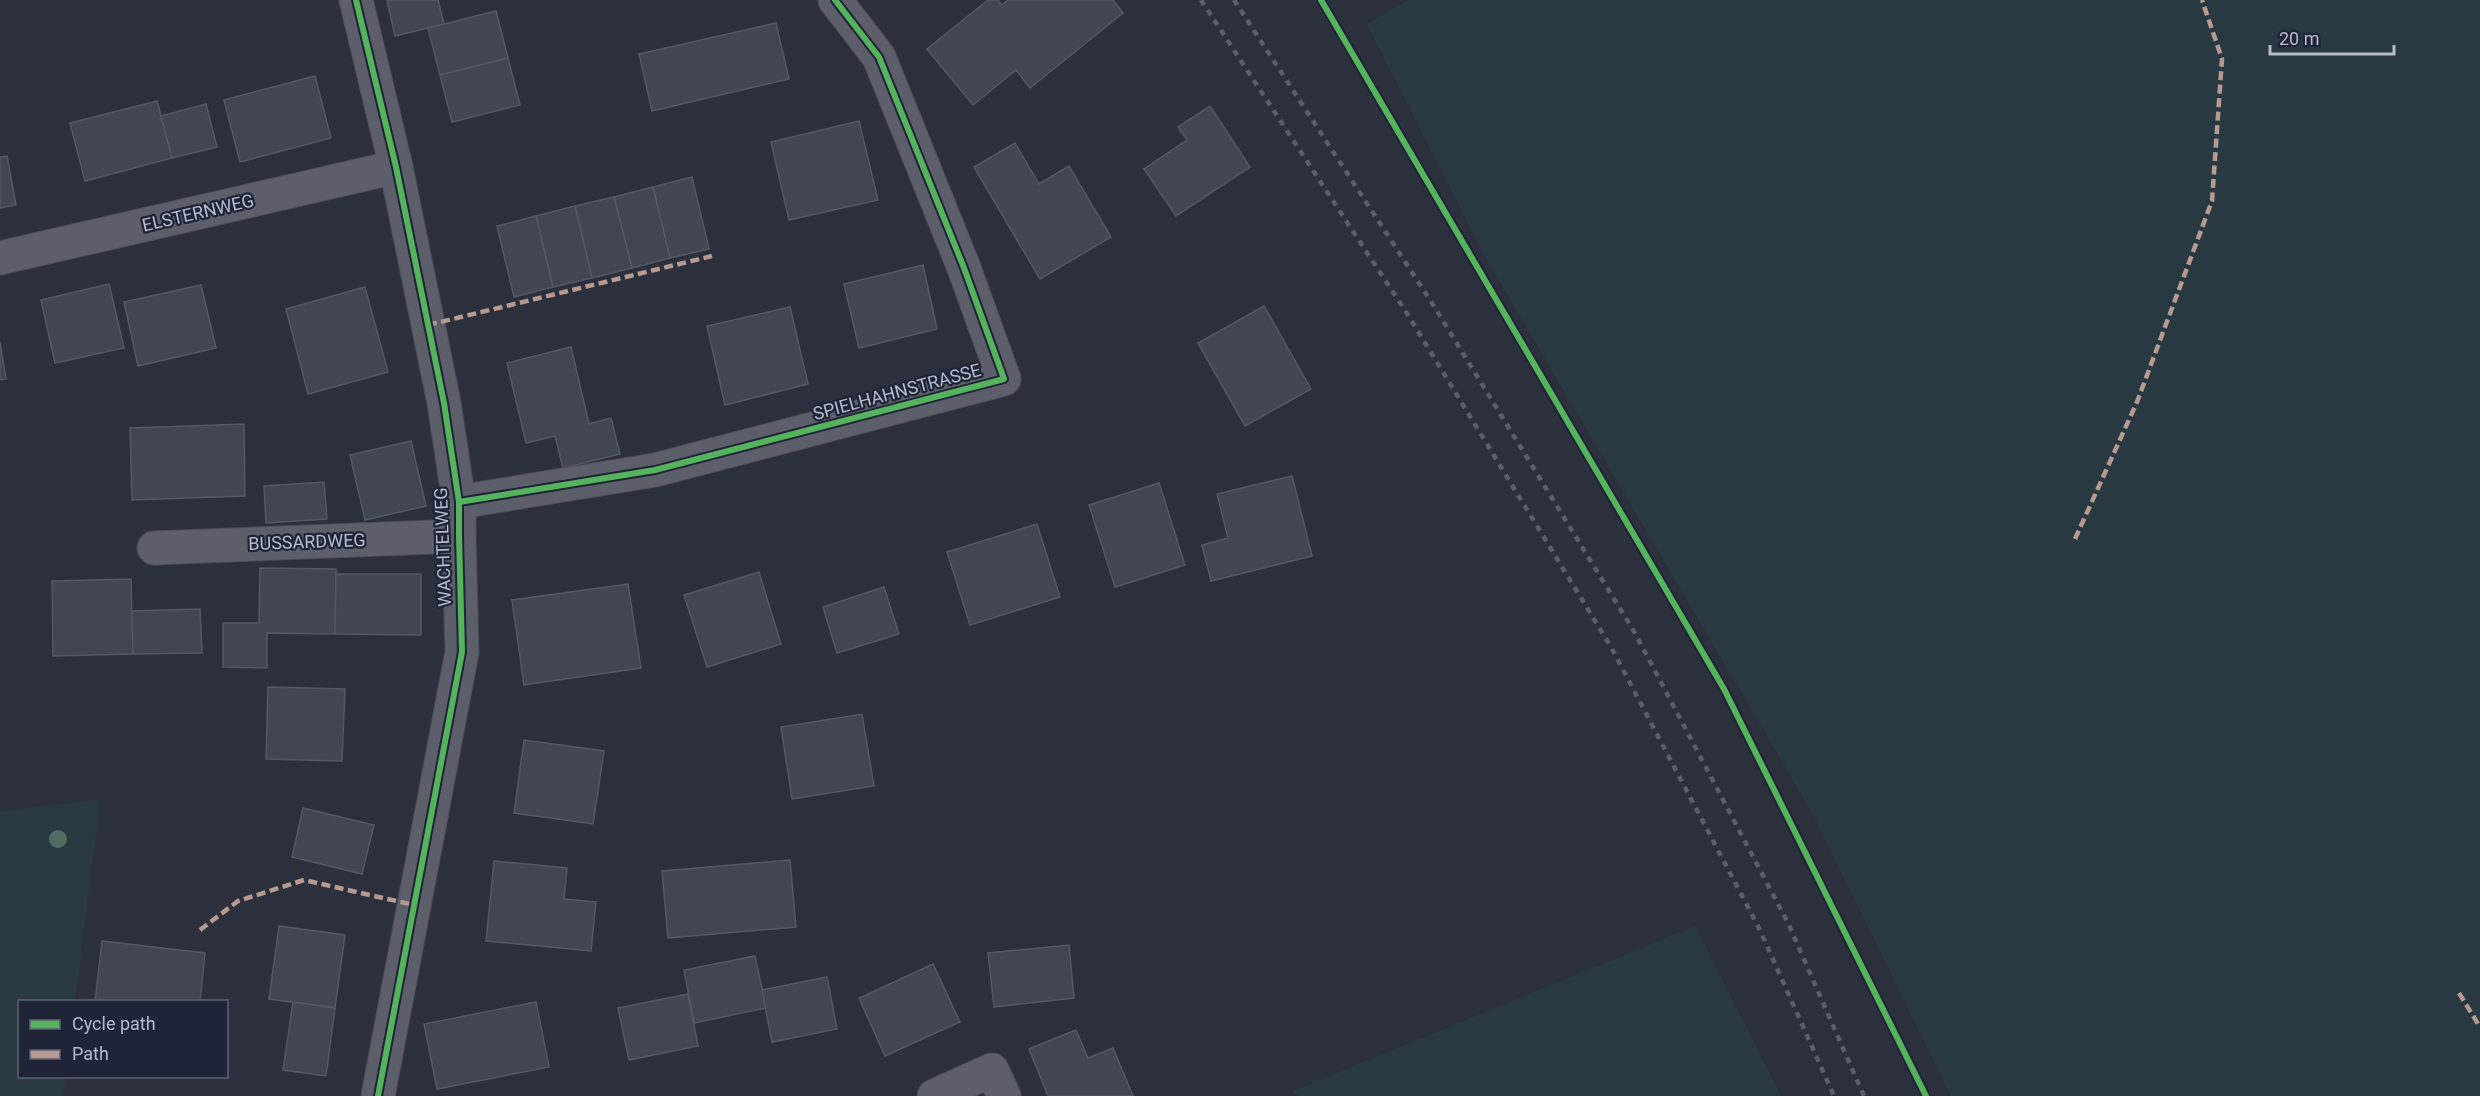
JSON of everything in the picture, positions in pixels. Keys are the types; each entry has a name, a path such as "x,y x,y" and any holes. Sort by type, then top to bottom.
{"street":[{"name":"WACHTELWEG","path":"356,0 396,167 444,403 459,502 462,652 378,1096"},
{"name":"SPIELHAHNSTRASSE","path":"459,502 655,470 1004,379 964,268 879,57 835,0"},
{"name":"ELSTERNWEG","path":"0,258 396,167"},
{"name":"BUSSARDWEG","path":"154,548 459,536"},
{"path":"934,1096 992,1070 1004,1096"}],"shaded area":[{"path":"1408,0 2480,0 2480,1096 1951,1096 1810,809 1484,255 1367,24"},
{"path":"100,799 75,1000 18,1000 18,1078 66,1078 63,1096 0,1096 0,812"},
{"path":"1695,926 1781,1096 1296,1096 1293,1091"}],"building":[{"path":"387,0 438,0 444,24 395,36"},
{"path":"988,0 998,0 1002,5 1008,0 1113,0 1123,13 1030,88 1016,70 973,105 927,49"},
{"path":"496,11 508,58 440,75 428,28"},
{"path":"776,23 789,79 652,111 639,54"},
{"path":"508,58 520,105 452,122 440,75"},
{"path":"315,76 331,138 240,162 224,100"},
{"path":"157,101 172,158 85,181 70,123"},
{"path":"206,104 217,147 172,158 161,116"},
{"path":"1210,106 1250,167 1176,216 1144,169 1187,140 1178,127"},
{"path":"859,121 878,200 789,220 771,142"},
{"path":"1015,143 1039,184 1069,166 1111,237 1040,279 974,167"},
{"path":"7,156 16,205 0,208 0,157"},
{"path":"692,177 709,249 670,258 653,187"},
{"path":"653,187 670,258 632,268 614,197"},
{"path":"614,197 632,268 592,278 575,206"},
{"path":"575,206 592,278 553,287 536,216"},
{"path":"536,216 553,287 514,297 497,226"},
{"path":"923,265 937,329 859,348 844,284"},
{"path":"109,284 124,348 55,363 41,300"},
{"path":"201,285 216,348 138,366 124,302"},
{"path":"365,287 388,372 308,394 286,309"},
{"path":"1264,306 1311,389 1245,426 1198,343"},
{"path":"790,307 808,384 725,405 707,326"},
{"path":"0,342 6,379 0,380"},
{"path":"571,347 589,424 611,418 620,454 563,468 555,436 526,443 507,363"},
{"path":"244,424 245,496 132,500 130,428"},
{"path":"411,441 426,506 365,520 350,455"},
{"path":"1292,476 1312,556 1211,581 1202,545 1228,538 1217,494"},
{"path":"324,482 327,519 266,523 264,486"},
{"path":"1159,483 1185,565 1115,587 1089,505"},
{"path":"1037,524 1060,597 970,625 947,552"},
{"path":"260,568 336,569 335,634 267,633 267,668 223,667 223,623 259,623"},
{"path":"759,572 781,644 707,667 684,595"},
{"path":"336,574 421,574 421,635 335,634"},
{"path":"131,579 133,654 53,656 52,581"},
{"path":"628,584 641,668 524,685 512,600"},
{"path":"884,587 899,634 837,653 823,607"},
{"path":"200,609 202,653 133,654 132,611"},
{"path":"268,687 345,689 342,761 266,759"},
{"path":"862,714 874,786 792,799 781,727"},
{"path":"524,740 604,751 593,824 514,813"},
{"path":"303,808 374,825 362,874 292,857"},
{"path":"790,860 796,927 668,938 662,871"},
{"path":"494,861 567,868 564,899 596,902 591,951 486,941"},
{"path":"279,926 345,935 335,1008 269,999"},
{"path":"102,941 205,953 200,1000 95,1000"},
{"path":"1069,945 1074,998 994,1007 988,953"},
{"path":"755,956 766,1008 694,1023 684,970"},
{"path":"933,964 960,1022 885,1056 859,998"},
{"path":"827,977 837,1029 772,1042 762,990"},
{"path":"688,994 698,1046 629,1060 618,1008"},
{"path":"293,1002 335,1008 326,1076 283,1070"},
{"path":"536,1002 549,1067 437,1089 424,1024"},
{"path":"1076,1030 1088,1058 1113,1048 1133,1096 1048,1096 1029,1049"}],"railway":[{"path":"1201,0 1408,315 1611,647 1759,928 1834,1096"},
{"path":"1234,0 1432,303 1635,633 1788,923 1864,1096"}],"marked path":[{"path":"2075,539 2137,402 2212,201 2222,59 2202,0"},
{"path":"428,325 712,256"},
{"path":"200,930 238,901 304,880 414,905"},
{"path":"2459,993 2480,1027"}],"cycle path":[{"path":"356,0 396,167 444,403 459,502 462,652 378,1096"},
{"path":"459,502 655,470 1004,379 964,268 879,57 835,0"},
{"path":"1321,0 1724,689 1926,1096"}]}
